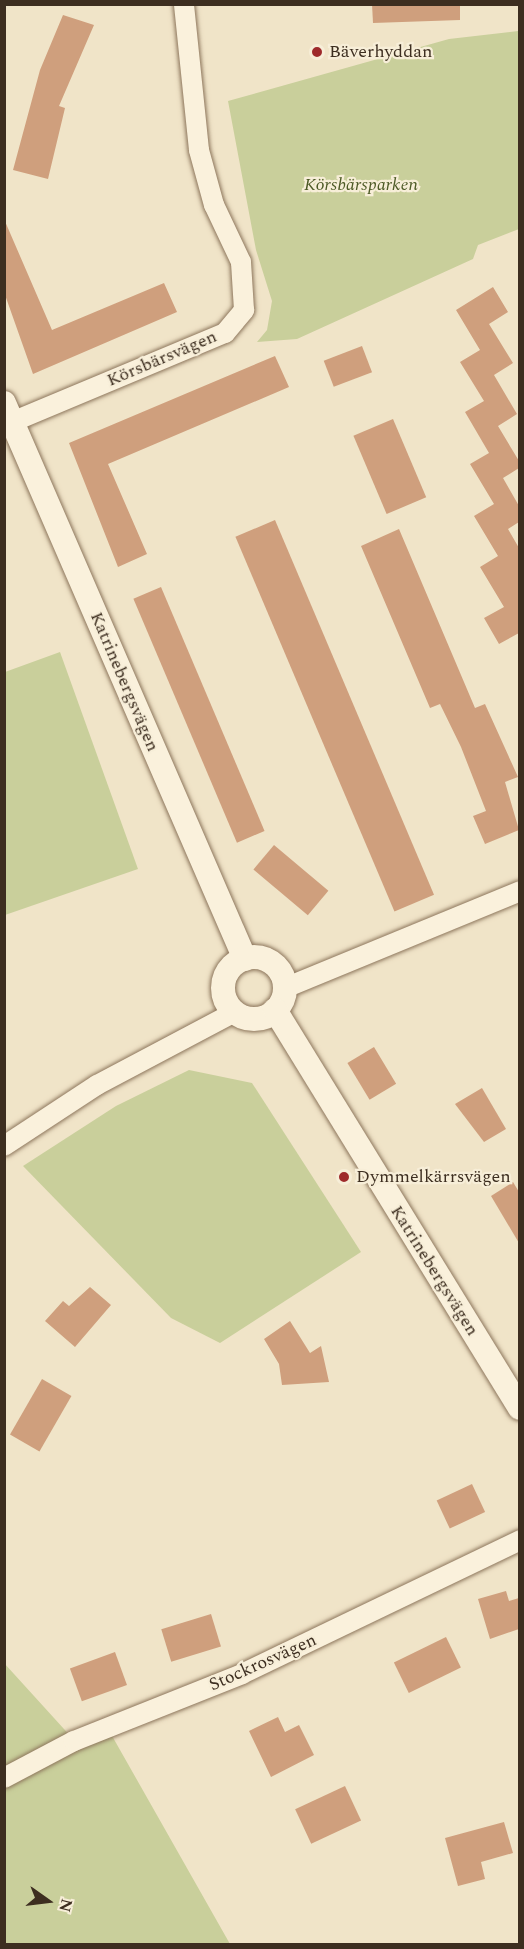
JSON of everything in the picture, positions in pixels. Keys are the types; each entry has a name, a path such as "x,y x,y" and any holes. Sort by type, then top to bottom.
{"street":[{"name":"Körsbärsvägen","path":"8,412 225,333 244,310 241,262 214,205 199,150 184,4"},
{"name":"Katrinebergsvägen","path":"8,412 245,959"},
{"path":"4,1146 107,1079 235,1012 256,1019 275,1010 285,988 519,891"},
{"path":"235,1012 224,983 230,969 245,959 269,961 285,988"},
{"name":"Katrinebergsvägen","path":"275,1010 519,1408"},
{"name":"Stockrosvägen","path":"4,1779 74,1741 242,1674 519,1540"}],"green space":[{"name":"Körsbärsparken","path":"518,31 519,229 478,245 473,259 297,339 257,342 267,330 272,301 256,250 228,101 449,39"},
{"path":"60,652 138,869 5,915 5,672"},
{"path":"189,1070 252,1083 361,1252 220,1343 171,1318 23,1166 116,1106"},
{"path":"4,1663 74,1740 107,1727 230,1944 5,1944"}],"building":[{"path":"372,4 460,4 460,20 373,23"},
{"path":"63,15 94,25 59,106 65,108 48,179 13,170 40,70"},
{"path":"4,219 52,330 164,283 177,312 33,374 4,292"},
{"path":"493,287 508,312 489,324 513,363 494,375 517,414 498,426 519,461 519,468 503,478 519,506 519,522 508,529 519,548 519,633 499,644 484,618 504,607 480,567 498,556 474,516 494,504 470,464 489,453 465,412 484,401 460,362 480,350 456,310"},
{"path":"362,346 372,372 334,387 324,361"},
{"path":"275,356 289,387 108,464 147,554 118,567 69,443"},
{"path":"393,419 426,497 387,514 353,436"},
{"path":"275,520 434,895 394,911 235,537"},
{"path":"399,529 475,708 485,704 518,777 505,782 519,830 485,844 473,816 486,811 461,747 440,704 430,708 361,546"},
{"path":"161,587 265,831 237,843 133,599"},
{"path":"274,845 328,891 308,915 253,870"},
{"path":"374,1047 396,1084 370,1100 347,1063"},
{"path":"482,1088 506,1129 484,1142 455,1104"},
{"path":"513,1182 519,1192 519,1243 491,1196"},
{"path":"90,1287 111,1305 75,1347 45,1321 63,1301 69,1306"},
{"path":"290,1321 310,1353 321,1346 329,1382 282,1385 279,1364 264,1339"},
{"path":"42,1379 71,1396 39,1451 10,1434"},
{"path":"472,1484 485,1512 450,1529 437,1500"},
{"path":"506,1591 509,1601 519,1598 519,1629 490,1639 478,1599"},
{"path":"211,1614 221,1647 171,1662 161,1629"},
{"path":"446,1637 461,1668 409,1693 394,1662"},
{"path":"115,1652 127,1685 82,1701 70,1668"},
{"path":"278,1717 285,1732 299,1725 314,1755 271,1777 249,1731"},
{"path":"345,1786 361,1820 311,1844 295,1809"},
{"path":"504,1822 513,1853 481,1862 485,1879 458,1886 445,1838"}],"place":[{"name":"Bäverhyddan","path":"317,52"},
{"name":"Dymmelkärrsvägen","path":"344,1177"}]}
